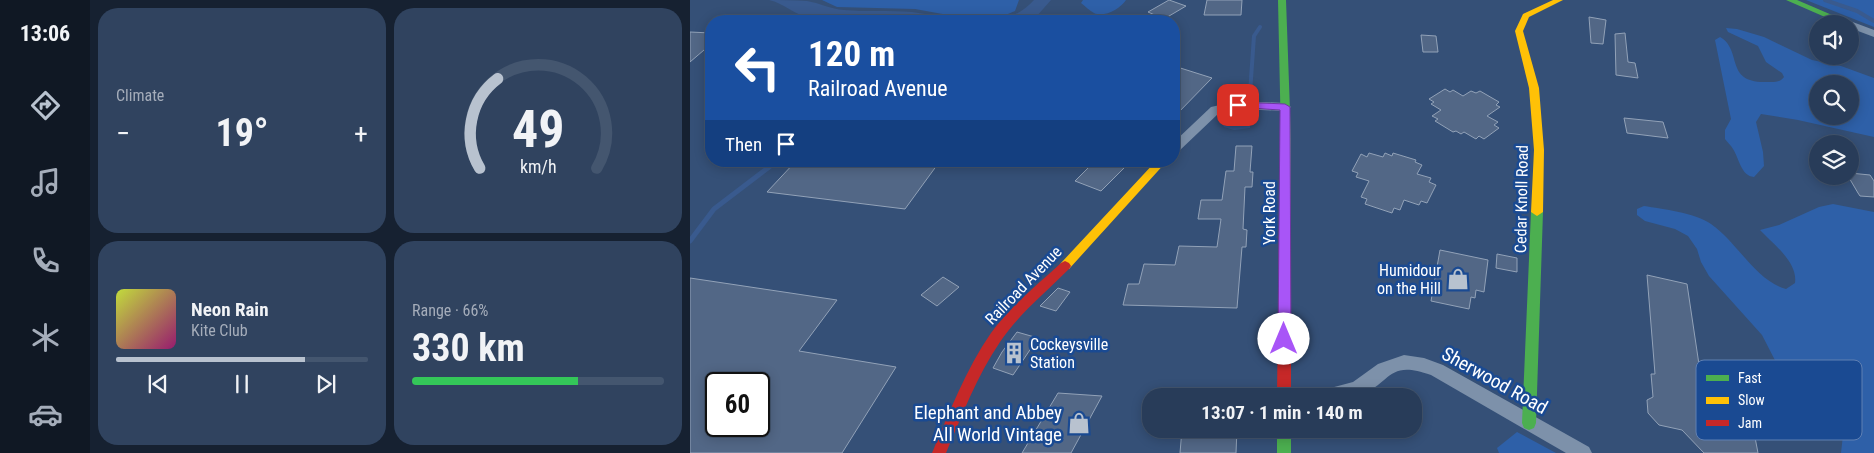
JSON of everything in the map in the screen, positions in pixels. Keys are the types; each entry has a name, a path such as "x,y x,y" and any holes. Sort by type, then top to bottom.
{"street":[{"name":"York Road","path":"1282,0 1285,107 1284,388"},
{"name":"Cedar Knoll Road","path":"1529,423 1539,150 1534,88 1519,31 1526,16 1559,0"},
{"path":"1790,0 1828,15"},
{"path":"1859,28 1874,34"},
{"path":"1180,143 1215,110 1238,105 1285,107"},
{"name":"Railroad Avenue","path":"939,453 972,377 996,336 1068,263 1156,167"},
{"name":"Sherwood Road","path":"1356,388 1365,384 1385,368 1397,363 1422,364 1437,370 1583,453"},
{"path":"1284,438 1284,453"}],"shaded area":[{"path":"769,0 807,1 844,10 895,11 930,15 802,15"},
{"path":"822,0 1019,0 1015,11 1006,15 948,15 915,9 837,7"},
{"path":"1034,0 1051,0 1038,15 1012,15 1021,11"},
{"path":"1083,0 1126,0 1116,9 1098,14 1081,3"},
{"path":"1806,0 1874,0 1874,27 1859,21 1859,15 1844,15"},
{"path":"1726,28 1737,29 1764,37 1809,59 1809,65 1836,65 1874,78 1874,137 1820,125 1859,125 1859,75 1809,75 1809,122 1761,114 1756,122 1763,152 1764,166 1754,177 1746,173 1725,139 1725,130 1731,119 1715,40 1720,37 1727,43 1739,72 1744,77 1753,81 1771,82 1782,79 1784,77 1782,73 1766,62 1758,46 1728,32"},
{"path":"1236,117 1250,122 1250,128 1234,130 1224,127 1222,123"},
{"path":"1833,204 1874,212 1874,453 1841,453 1842,440 1862,440 1862,360 1775,360 1762,335 1709,276 1701,262 1697,249 1688,236 1675,229 1645,221 1637,215 1637,209 1644,206 1679,212 1705,220 1720,232 1765,278 1775,285 1786,289 1795,283 1793,268 1784,254 1760,230 1779,225 1819,207"},
{"path":"1517,432 1556,453 1499,453 1497,448"}],"building":[{"path":"1169,0 1186,6 1171,15 1155,15 1148,12"},
{"path":"1207,0 1242,0 1241,15 1204,15"},
{"path":"1589,17 1606,20 1603,44 1591,43"},
{"path":"690,32 705,33 705,49 690,62"},
{"path":"1625,33 1628,62 1635,63 1638,78 1616,75 1615,34"},
{"path":"1421,35 1436,36 1438,52 1423,52"},
{"path":"1180,68 1212,78 1180,111"},
{"path":"1445,89 1450,92 1453,90 1463,96 1471,91 1476,93 1480,91 1499,102 1496,105 1500,107 1487,116 1498,122 1494,125 1499,128 1484,139 1479,136 1476,139 1464,132 1461,134 1456,131 1453,132 1435,121 1438,119 1432,116 1441,110 1431,104 1434,102 1429,99"},
{"path":"1624,118 1663,122 1668,138 1627,133"},
{"path":"1236,146 1252,146 1250,172 1253,172 1252,187 1245,187 1243,229 1247,230 1246,247 1242,247 1237,308 1123,305 1128,284 1139,284 1144,264 1175,265 1179,246 1217,247 1221,219 1198,219 1201,200 1222,200 1226,171 1234,171"},
{"path":"1369,153 1383,157 1385,153 1392,156 1393,153 1416,160 1415,162 1422,165 1417,174 1431,178 1429,182 1436,185 1427,203 1421,201 1419,205 1404,200 1400,210 1394,208 1392,213 1365,204 1367,199 1361,197 1369,181 1356,177 1358,173 1352,171 1361,154 1367,157"},
{"path":"790,167 936,167 905,209 767,192"},
{"path":"1089,167 1125,167 1101,191 1075,181"},
{"path":"1859,174 1870,175 1874,181 1874,197 1860,196 1853,185 1859,185"},
{"path":"1440,250 1488,260 1484,292 1476,290 1475,298 1471,297 1469,309 1431,301"},
{"path":"1497,254 1517,258 1517,272 1496,268"},
{"path":"1647,275 1687,284 1698,360 1696,360 1696,440 1756,440 1758,453 1704,453 1682,430 1659,425 1648,413 1647,400 1653,397 1651,374 1655,374"},
{"path":"943,277 959,287 937,306 921,295"},
{"path":"690,278 837,300 799,351 896,367 842,453 690,453"},
{"path":"1058,288 1070,292 1056,311 1040,306"},
{"name":"Cockeysville Station","path":"1017,332 1038,338 1013,375 993,368 1002,352"},
{"path":"1058,393 1102,396 1071,453 1022,453"},
{"path":"1181,438 1237,438 1236,453 1180,453"}],"waterway":[{"path":"1825,0 1857,11 1874,21"},
{"path":"1250,93 1254,36 1260,27"},
{"path":"690,241 714,209 769,167"}],"traffic: fast":[{"path":"1282,0 1286,139 1285,225"},
{"path":"1790,0 1827,15"},
{"path":"1529,423 1537,212"},
{"path":"1284,438 1284,453"}],"traffic: slow":[{"path":"1537,212 1539,150 1534,88 1519,31 1526,16 1559,0"},
{"path":"1065,266 1156,167"}],"traffic: jam":[{"path":"1284,388 1285,225"},
{"path":"939,453 969,384 996,337 1027,302 1065,266"}],"place":[{"name":"Humidour on the Hill","path":"1458,279"},
{"name":"Cockeysville Station","path":"1014,353"},
{"name":"Elephant and Abbey All World Vintage","path":"1079,423"}],"route":[{"path":"1238,105 1285,107 1284,339"}]}
